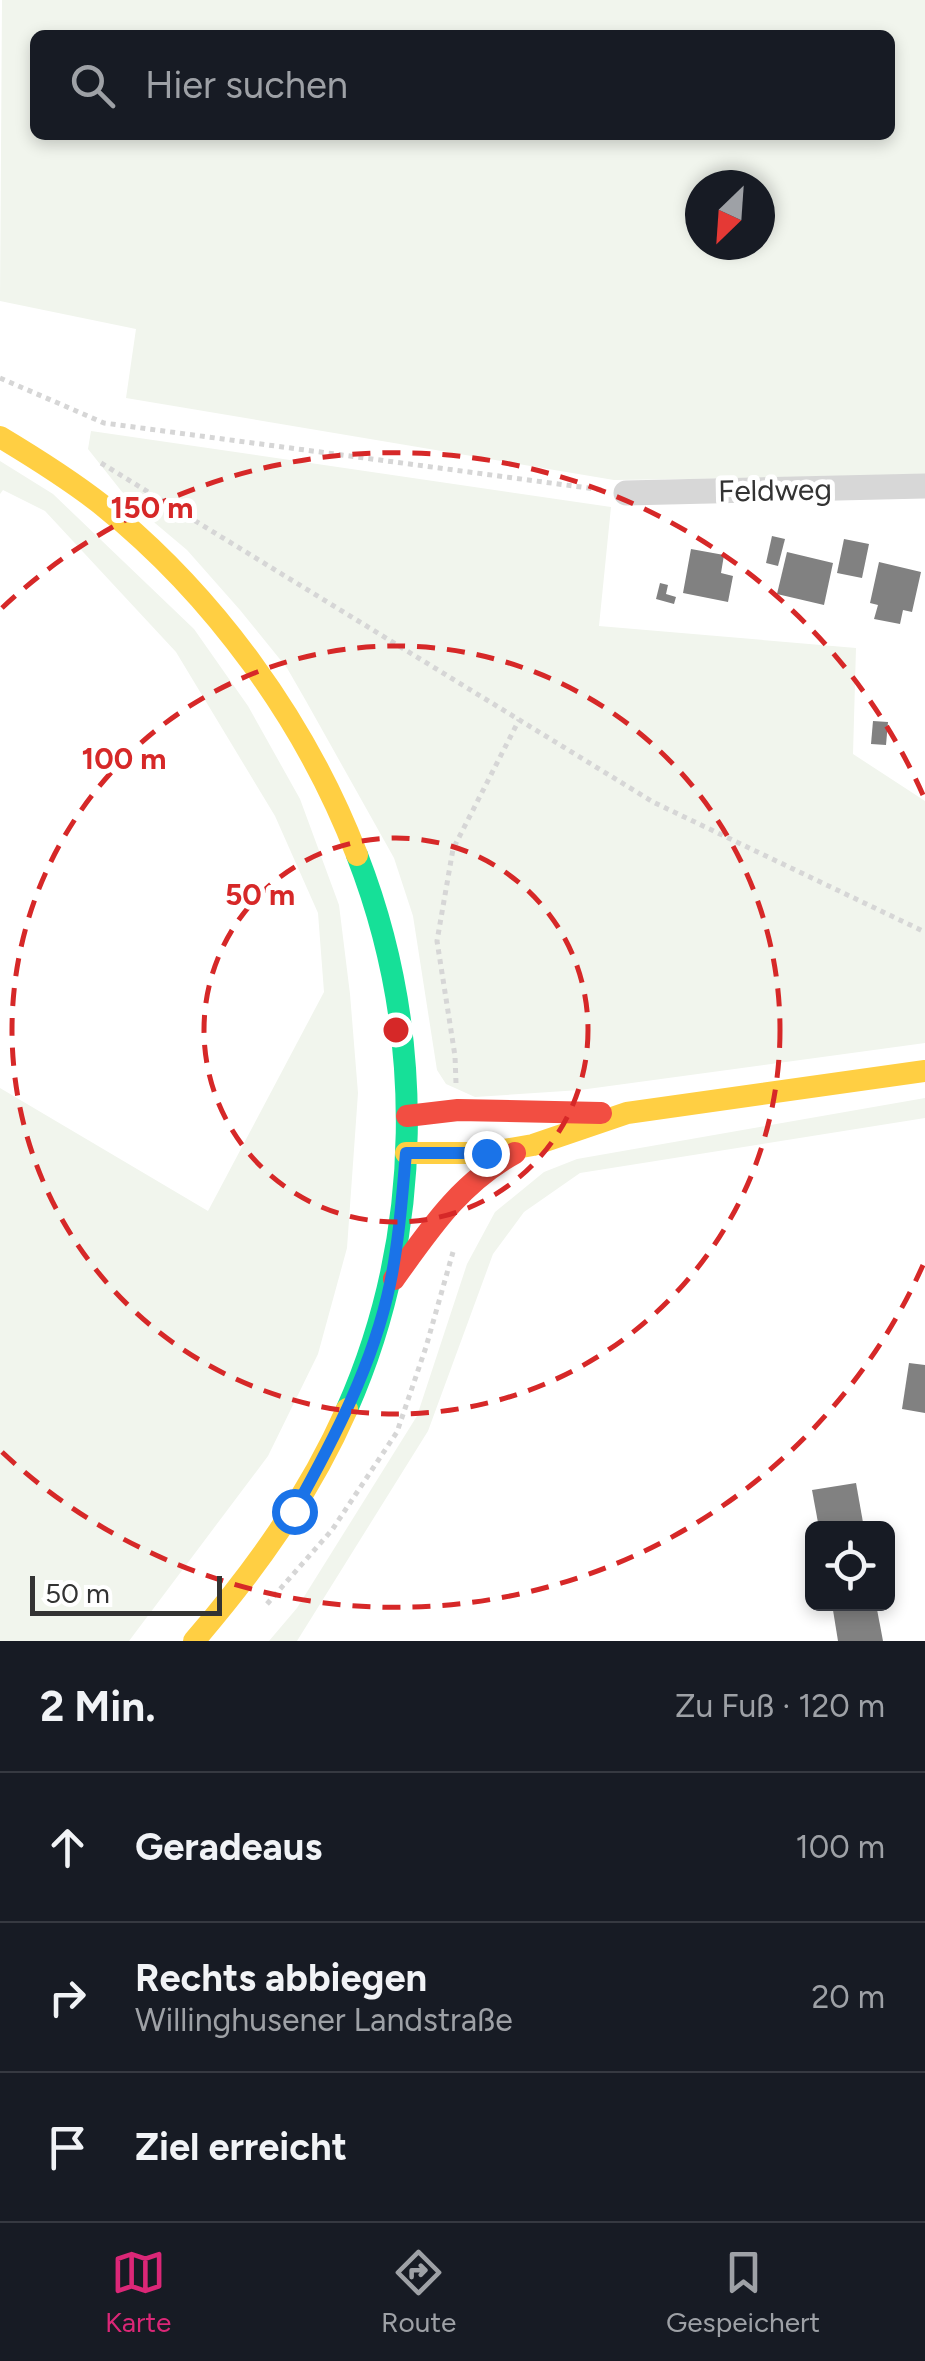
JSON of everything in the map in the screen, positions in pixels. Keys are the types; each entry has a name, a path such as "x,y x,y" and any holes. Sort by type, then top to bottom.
{"main road":[{"path":"0,437 105,508 186,584 258,674 322,779 354,850 390,957 399,1011 407,1135 390,1284 358,1386 294,1511 259,1564 194,1641"},
{"path":"399,1011 431,1087 458,1110"},
{"path":"407,1135 458,1110 627,1113 925,1070"},
{"path":"390,1284 458,1191 485,1168 532,1145 627,1113"},
{"path":"407,1135 486,1153 532,1145"}],"street":[{"name":"Feldweg","path":"626,494 925,486"}],"path":[{"path":"0,378 104,423 626,494"},
{"path":"100,463 652,802 925,932"},
{"path":"458,1110 456,1056 436,941 453,849 520,720"}],"shaded area":[{"path":"2,0 925,0 925,476 614,480 126,398 136,329 0,301"},
{"path":"91,431 611,507 599,626 856,648 853,754 925,801 925,1043 580,1090 475,1097 446,1084 437,1070 413,916 394,858 287,668 187,550 130,502 88,449"},
{"path":"0,461 53,494 194,629 248,706 300,799 339,905 350,994 358,1093 347,1248 318,1354 268,1456 129,1641 0,1641 0,1088 208,1211 324,992 318,913 275,816 176,652 45,511 3,490 0,494"},
{"path":"925,1098 925,1118 580,1173 524,1212 493,1254 428,1431 297,1641 269,1641 297,1608 417,1416 467,1264 495,1212 544,1172 577,1159"}],"building":[{"path":"772,536 785,539 778,566 766,563"},
{"path":"844,539 869,544 862,578 837,573"},
{"path":"691,549 724,555 721,573 733,576 728,602 683,593"},
{"path":"787,552 833,563 824,605 777,594"},
{"path":"879,562 921,572 912,612 903,610 900,624 874,619 878,605 870,603"},
{"path":"660,583 668,585 666,594 676,597 674,604 656,599"},
{"path":"873,721 888,722 886,745 871,744"},
{"path":"909,1363 925,1365 925,1413 902,1409"},
{"path":"856,1483 863,1521 818,1521 812,1490"},
{"path":"833,1611 877,1611 883,1641 838,1641"}],"traffic: fast":[{"path":"347,1409 372,1342 391,1274 402,1204 407,1133 404,1062 395,992 380,922 357,855"}],"traffic: slow":[{"path":"0,437 102,505 143,540 218,620 252,664 311,757 357,855"},
{"path":"406,1153 487,1153 533,1145 627,1113 925,1071"},
{"path":"194,1641 279,1531 316,1472 347,1409"}],"traffic: jam":[{"path":"407,1116 458,1110 601,1113"},
{"path":"394,1279 462,1193 515,1153"}],"route":[{"path":"294,1511 332,1443 376,1336 390,1284 406,1153 486,1153"}]}
